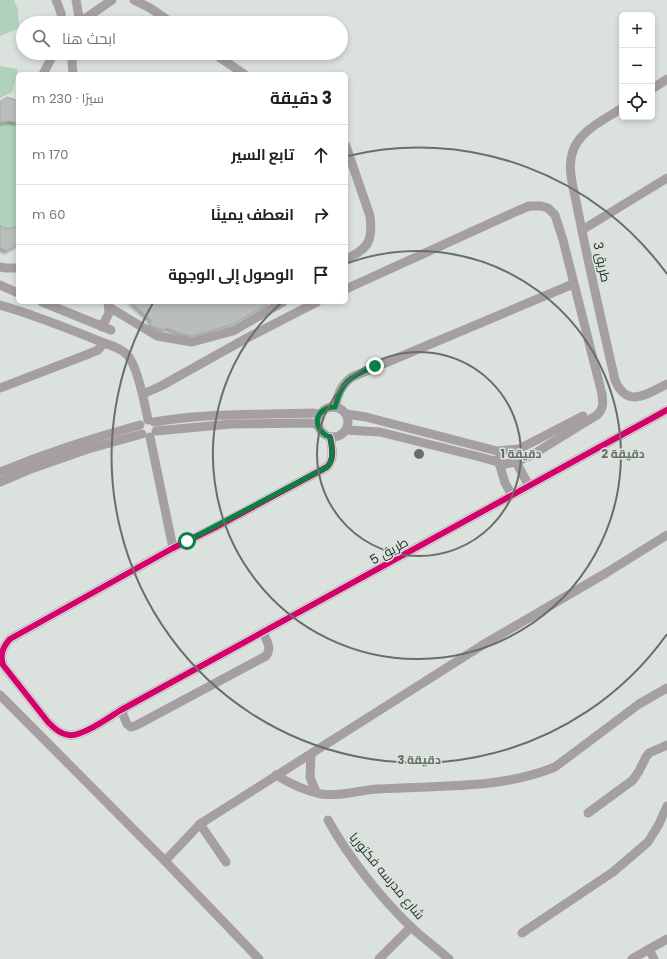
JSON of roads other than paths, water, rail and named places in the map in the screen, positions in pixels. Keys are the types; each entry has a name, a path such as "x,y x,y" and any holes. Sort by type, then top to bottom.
{"street":[{"path":"56,0 61,16"},
{"path":"76,0 79,16"},
{"path":"90,16 112,0"},
{"path":"134,0 162,16"},
{"path":"44,72 50,60"},
{"path":"73,60 73,72"},
{"path":"223,60 241,72"},
{"path":"655,87 667,79"},
{"name":"طريق 3","path":"619,110 589,129 578,140 571,154 570,170 615,380 618,388 625,394 633,397 642,396 667,384"},
{"path":"348,152 370,216 371,237 366,246 354,256 348,258"},
{"path":"582,230 667,178"},
{"path":"346,430 380,432 505,464 516,462 538,451 597,415 603,404 602,394 563,240 555,215 548,208 541,206 529,206 348,288"},
{"path":"0,267 16,268"},
{"path":"335,407 339,392 346,381 357,374 574,284"},
{"path":"0,285 16,292"},
{"path":"49,304 106,329 108,304"},
{"path":"108,304 156,336 192,342 233,331 280,304"},
{"path":"143,394 161,386 247,338 313,304"},
{"path":"0,305 38,317 104,343 128,355 132,362 143,394 148,428 173,548"},
{"path":"0,388 98,350 104,343"},
{"path":"346,414 348,422 346,430 342,434 336,437 330,437 324,435 320,431 317,419 319,414 326,408 335,407 339,408 346,414 366,417 497,451 519,449 559,429 603,404"},
{"name":"طريق 5","path":"330,437 332,455 330,464 327,467 214,528 173,548 16,635 5,644 1,654 3,665 56,730 71,736 77,734 667,410"},
{"path":"148,428 173,419 229,414 319,414"},
{"path":"0,482 26,466 82,441 148,428 232,424 318,425"},
{"path":"515,450 516,462 528,486"},
{"path":"497,451 505,483 512,495"},
{"path":"0,472 26,466"},
{"path":"165,861 200,824 276,775 311,755 480,646 606,573 667,535"},
{"path":"121,710 127,724 131,727 135,726 266,656 269,646 263,633"},
{"path":"276,775 287,781 316,792 332,795 375,789 492,783 530,776 555,767 635,708 667,688"},
{"path":"0,695 165,861 259,959"},
{"path":"588,813 633,780 649,753 667,746"},
{"path":"311,755 310,777 316,792"},
{"path":"522,933 613,872 631,857 648,842 659,824 667,806"},
{"name":"شارع مدرسه فكتوريا","path":"328,820 339,839 365,874 411,927 449,959"},
{"path":"200,824 226,862"},
{"path":"379,959 411,927"},
{"path":"632,959 667,939"},
{"path":"648,949 654,959"}]}
